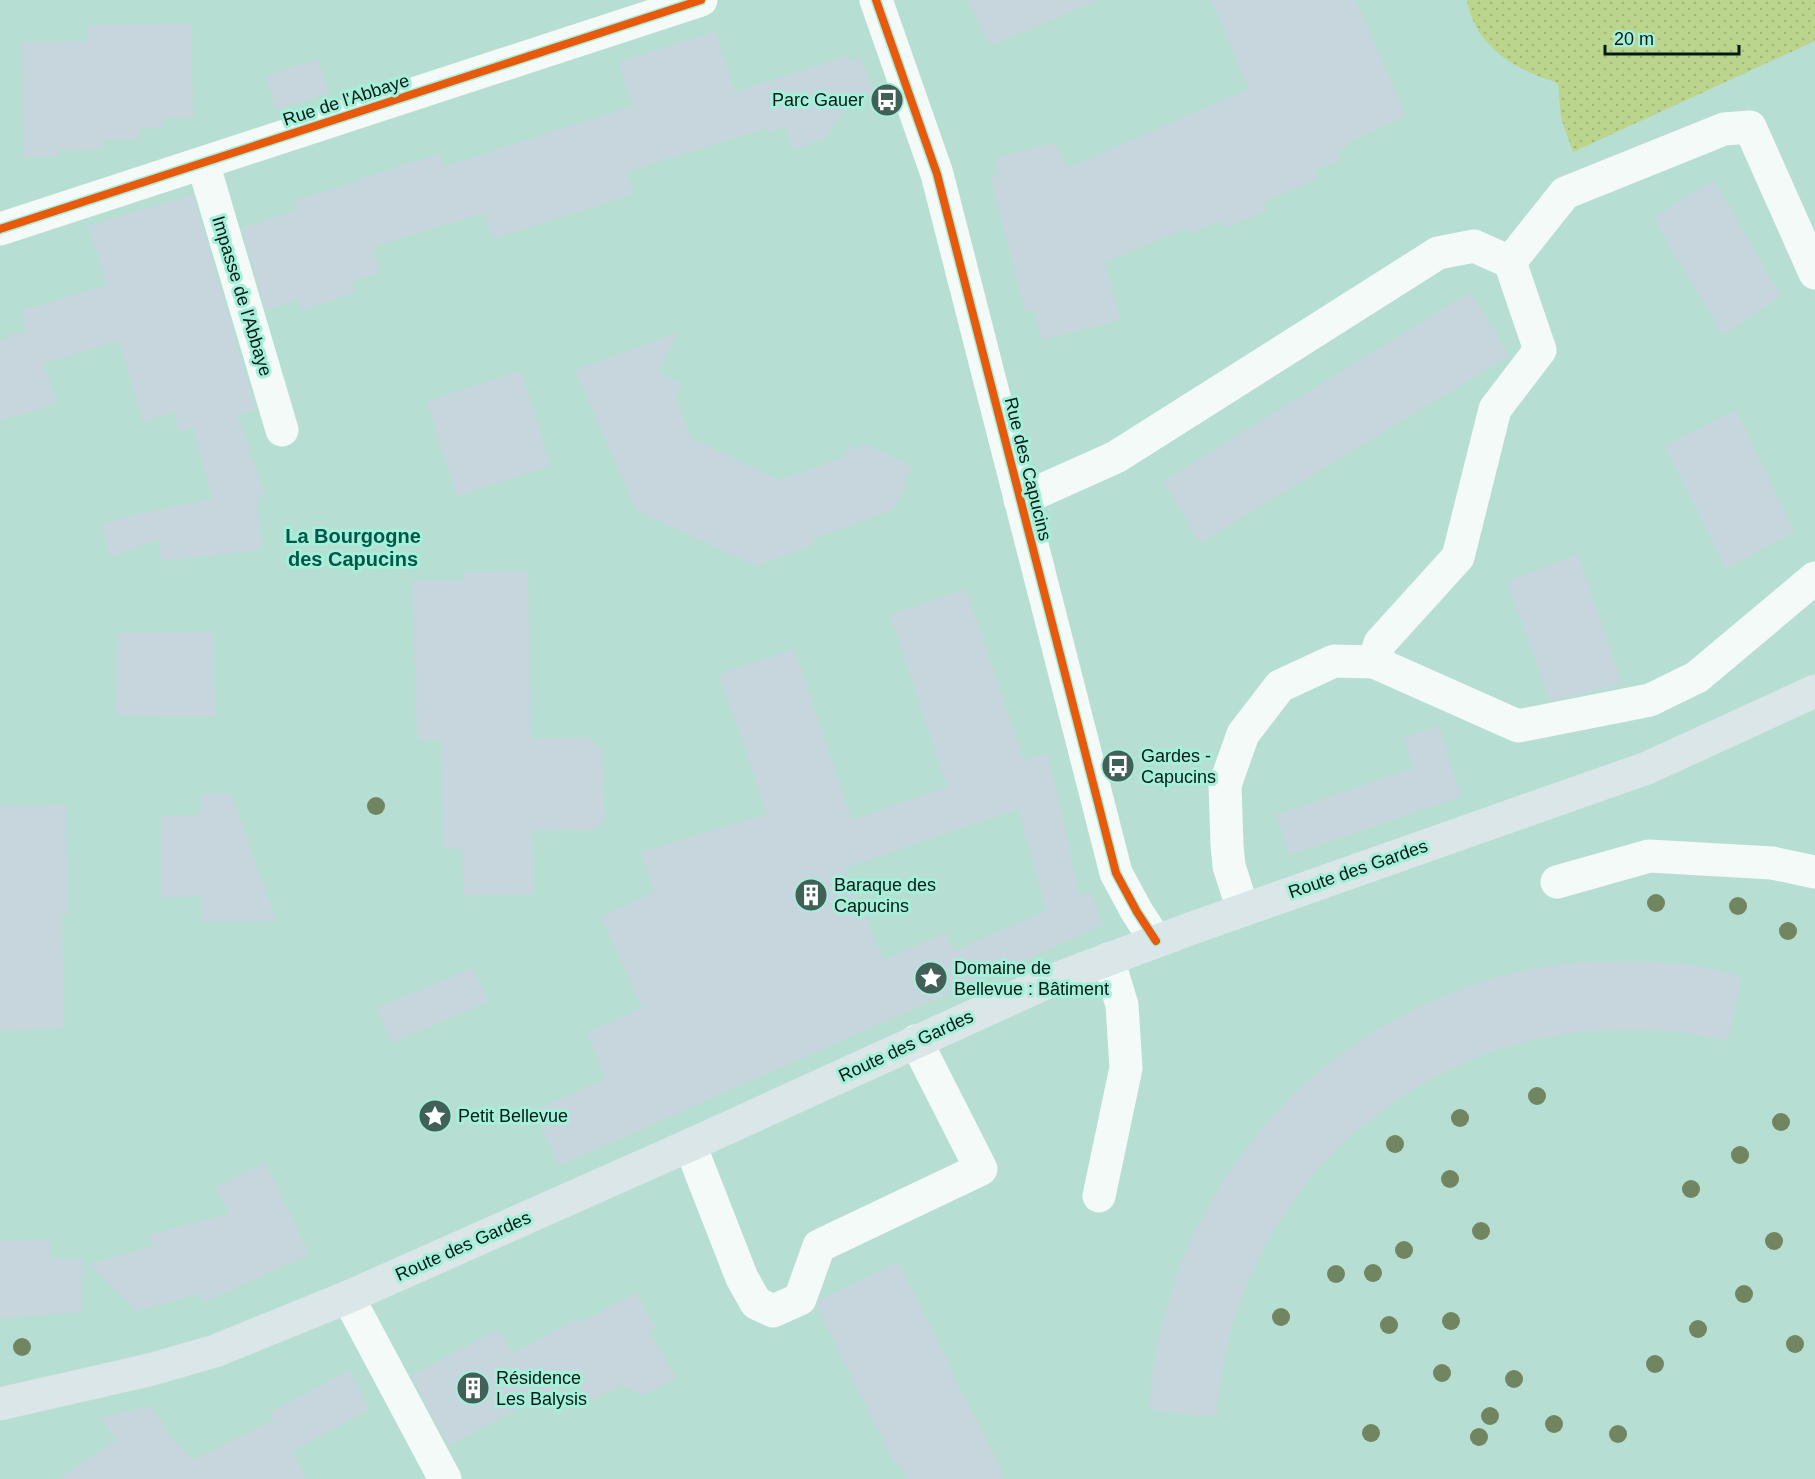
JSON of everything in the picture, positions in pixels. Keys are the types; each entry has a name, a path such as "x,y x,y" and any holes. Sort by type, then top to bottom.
{"main road":[{"name":"Route des Gardes","path":"0,1404 149,1370 215,1351 348,1297 1050,981 1156,941 1647,768 1815,691"}],"street":[{"name":"Rue de l'Abbaye","path":"0,229 701,0"},
{"name":"Rue des Capucins","path":"876,0 937,174 1116,873 1156,941"},
{"path":"1510,262 1565,194 1724,129 1750,128 1815,273"},
{"name":"Impasse de l'Abbaye","path":"203,163 282,430"},
{"path":"1020,500 1116,457 1438,253 1474,246 1510,262 1540,350 1495,409 1458,557 1380,643 1374,662"},
{"path":"1243,910 1229,866 1225,785 1243,734 1280,686 1334,661 1374,662 1518,726 1650,700 1697,677 1815,578"},
{"path":"1557,882 1649,856 1772,863 1815,872"},
{"path":"1099,1196 1126,1068 1122,1005 1108,959"},
{"path":"690,1145 742,1278 756,1303 773,1311 800,1299 819,1246 981,1169 916,1041"},
{"path":"348,1297 445,1479"}],"green space":[{"path":"1467,0 1815,0 1815,41 1573,152 1561,118 1558,83 1527,71 1500,54 1479,31 1471,17"}],"building":[{"path":"968,0 1098,0 991,46"},
{"path":"1211,0 1355,0 1406,116 1345,144 1346,148 1338,152 1341,160 1315,170 1319,178 1264,202 1267,210 1225,228 1221,220 1190,234 1187,228 1105,262 1120,320 1042,340 1034,310 1025,312 990,177 998,174 995,158 1054,143 1068,168 1249,89"},
{"path":"191,24 193,117 162,118 163,127 139,129 139,139 102,140 103,149 60,150 60,156 23,158 22,42 87,41 87,25"},
{"path":"715,31 735,92 848,56 850,62 861,58 874,93 862,98 864,103 844,110 824,139 792,150 786,128 767,133 766,128 626,172 633,194 493,239 484,213 373,247 380,273 352,281 355,292 302,311 297,299 266,311 242,228 297,210 294,201 440,154 444,167 633,106 619,62"},
{"path":"318,59 329,93 276,110 266,76"},
{"path":"1714,180 1781,296 1723,335 1653,218"},
{"path":"193,195 256,410 237,415 264,494 257,499 262,550 161,561 158,539 110,558 102,525 117,519 212,499 193,427 179,431 174,412 143,422 119,341 44,363 56,404 0,421 0,341 9,338 8,335 25,333 24,310 107,285 88,226"},
{"path":"1471,292 1509,356 1200,543 1163,481"},
{"path":"677,333 658,372 681,383 676,399 691,438 779,480 843,458 849,445 859,450 863,443 912,466 904,483 907,484 893,510 812,539 814,545 756,566 637,511 575,370"},
{"path":"521,371 551,466 456,496 427,401"},
{"path":"1736,410 1794,532 1726,569 1665,446"},
{"path":"1578,554 1622,685 1550,701 1507,582"},
{"path":"528,571 531,739 588,737 602,750 605,818 594,830 532,831 533,895 463,895 462,848 443,849 442,740 417,740 412,581 463,581 464,572"},
{"path":"966,589 1024,761 1047,753 1079,897 1090,892 1103,925 559,1166 534,1110 606,1079 587,1033 642,1008 601,917 654,892 641,852 767,814 719,674 794,649 852,820 947,787 890,615","holes":["1019,809 1046,911 954,951 945,933 884,960 845,868"]},
{"path":"214,632 215,717 116,715 117,633"},
{"path":"1439,726 1461,797 1289,855 1276,815 1414,768 1404,737"},
{"path":"231,793 276,921 202,922 202,896 162,898 162,816 200,815 201,794"},
{"path":"66,805 68,914 62,914 64,1028 0,1030 0,806"},
{"path":"1641,961 1692,965 1742,976 1728,1041 1681,1032 1633,1029 1584,1031 1537,1039 1490,1052 1446,1071 1403,1095 1346,1139 1313,1174 1271,1233 1250,1276 1233,1322 1222,1369 1216,1417 1149,1410 1159,1334 1181,1261 1203,1216 1229,1172 1260,1131 1294,1093 1333,1060 1375,1031 1419,1007 1466,987 1540,967 1590,962"},
{"path":"473,968 489,1001 392,1043 377,1008"},
{"path":"266,1163 309,1255 202,1303 200,1294 136,1311 89,1264 152,1247 149,1235 229,1214 216,1187"},
{"path":"49,1240 50,1259 83,1259 81,1312 0,1318 0,1241"},
{"path":"898,1262 950,1366 948,1367 985,1436 1004,1479 908,1479 900,1463 895,1465 817,1307 820,1300"},
{"path":"636,1293 656,1327 649,1331 676,1378 644,1395 622,1385 589,1402 575,1378 449,1446 411,1376 498,1329 513,1354 578,1318 581,1322"},
{"path":"349,1370 369,1410 292,1451 307,1479 59,1479 116,1440 100,1417 152,1406 169,1435 194,1460 274,1420 269,1413"}],"cycle path":[{"path":"0,229 701,0"},
{"path":"876,0 937,174 1116,873 1156,941"}],"place":[{"name":"Parc Gauer","path":"887,100"},
{"name":"Gardes - Capucins","path":"1118,766"},
{"name":"Baraque des Capucins","path":"811,895"},
{"name":"Domaine de Bellevue : Bâtiment","path":"931,978"},
{"name":"Petit Bellevue","path":"435,1116"},
{"name":"Résidence Les Balysis","path":"473,1388"}],"district":[{"name":"La Bourgogne des Capucins","path":"353,548"}]}
